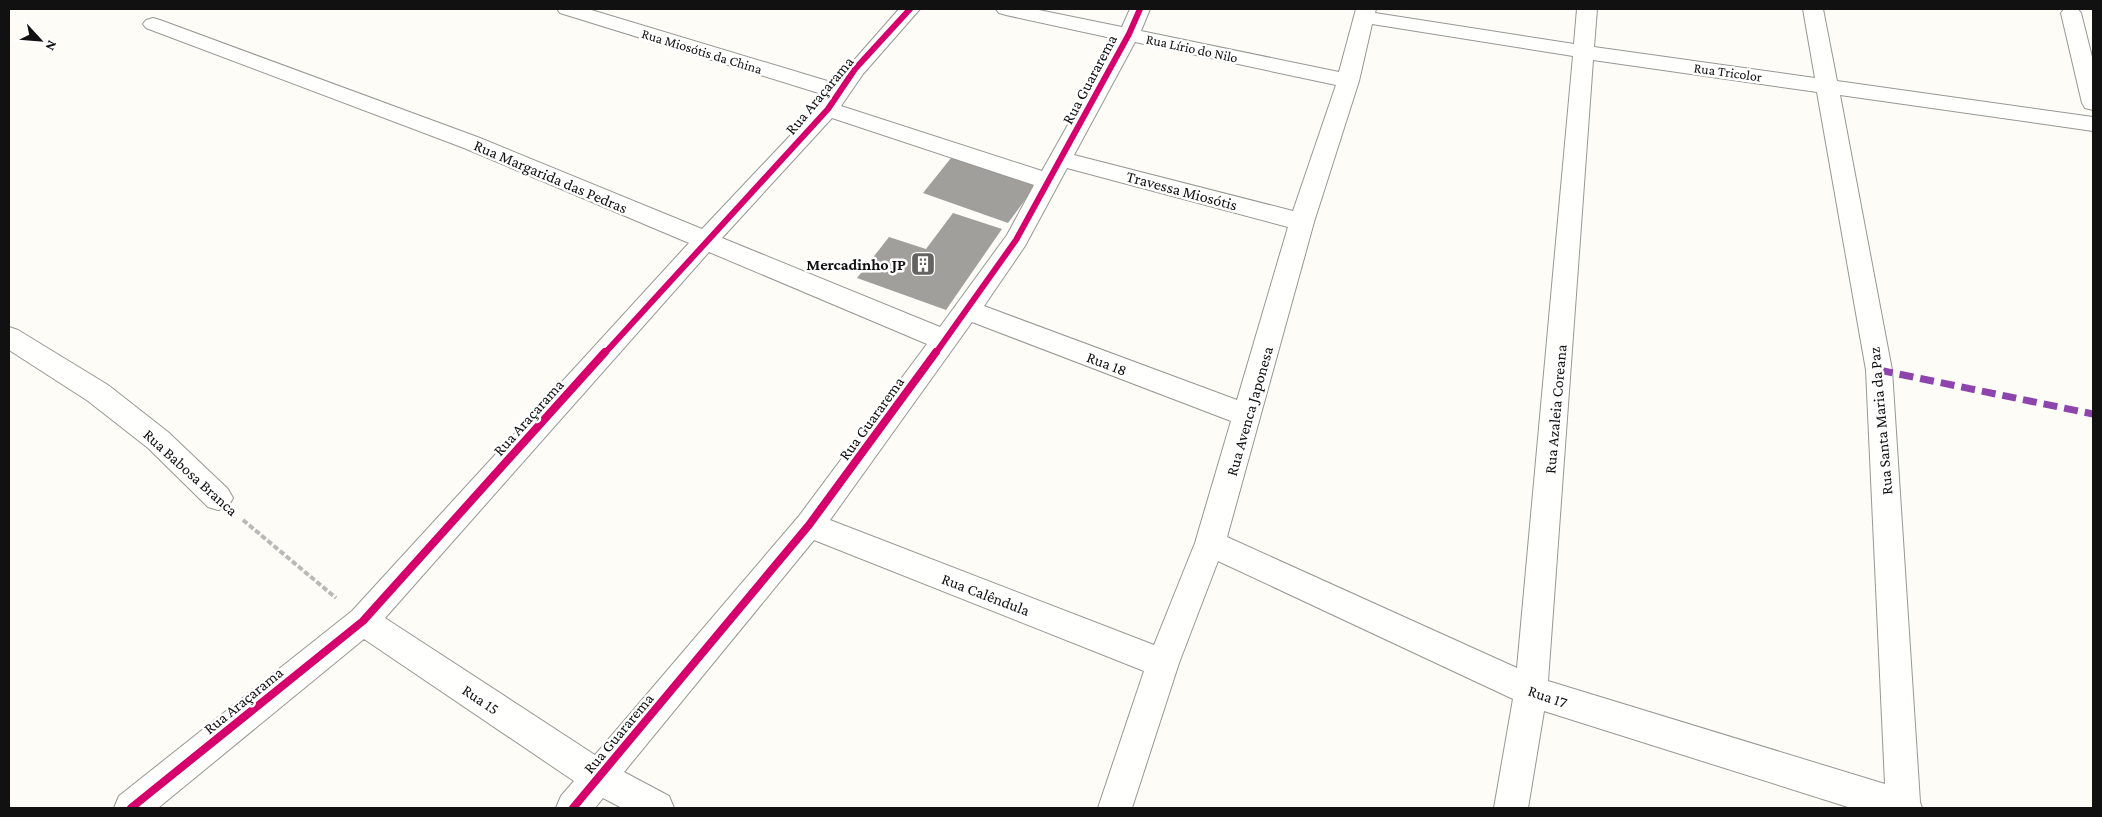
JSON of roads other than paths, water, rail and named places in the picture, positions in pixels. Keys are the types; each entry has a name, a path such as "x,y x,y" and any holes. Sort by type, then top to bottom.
{"street":[{"name":"Rua Miosótis da China","path":"567,9 833,100"},
{"name":"Rua Araçarama","path":"132,808 363,621 833,100 910,9"},
{"name":"Rua Lírio do Nilo","path":"1006,9 1348,81"},
{"name":"Rua Guararema","path":"573,808 809,525 967,310 1016,240 1129,34 1140,9"},
{"name":"Rua Azaleia Coreana","path":"1511,808 1531,691 1588,9"},
{"name":"Rua Santa Maria da Paz","path":"1812,9 1879,370 1903,808"},
{"name":"Rua Tricolor","path":"1365,13 1585,52 2093,124"},
{"name":"Rua Avenca Japonesa","path":"1115,808 1163,663 1210,543 1248,416 1302,222 1348,81 1365,13"},
{"path":"2072,13 2093,103"},
{"name":"Rua Margarida das Pedras","path":"153,24 472,143 944,340"},
{"name":"Travessa Miosótis","path":"833,100 1055,170 1302,222"},
{"name":"Rua 18","path":"967,310 1248,416"},
{"name":"Rua Babosa Branca","path":"9,337 106,399 158,440 218,498"},
{"name":"Rua Calêndula","path":"809,525 1163,663"},
{"name":"Rua 17","path":"1210,543 1531,691 1903,808"},
{"name":"Rua 15","path":"363,621 598,777 657,808"}],"place":[{"name":"Mercadinho JP","path":"923,264"}]}
